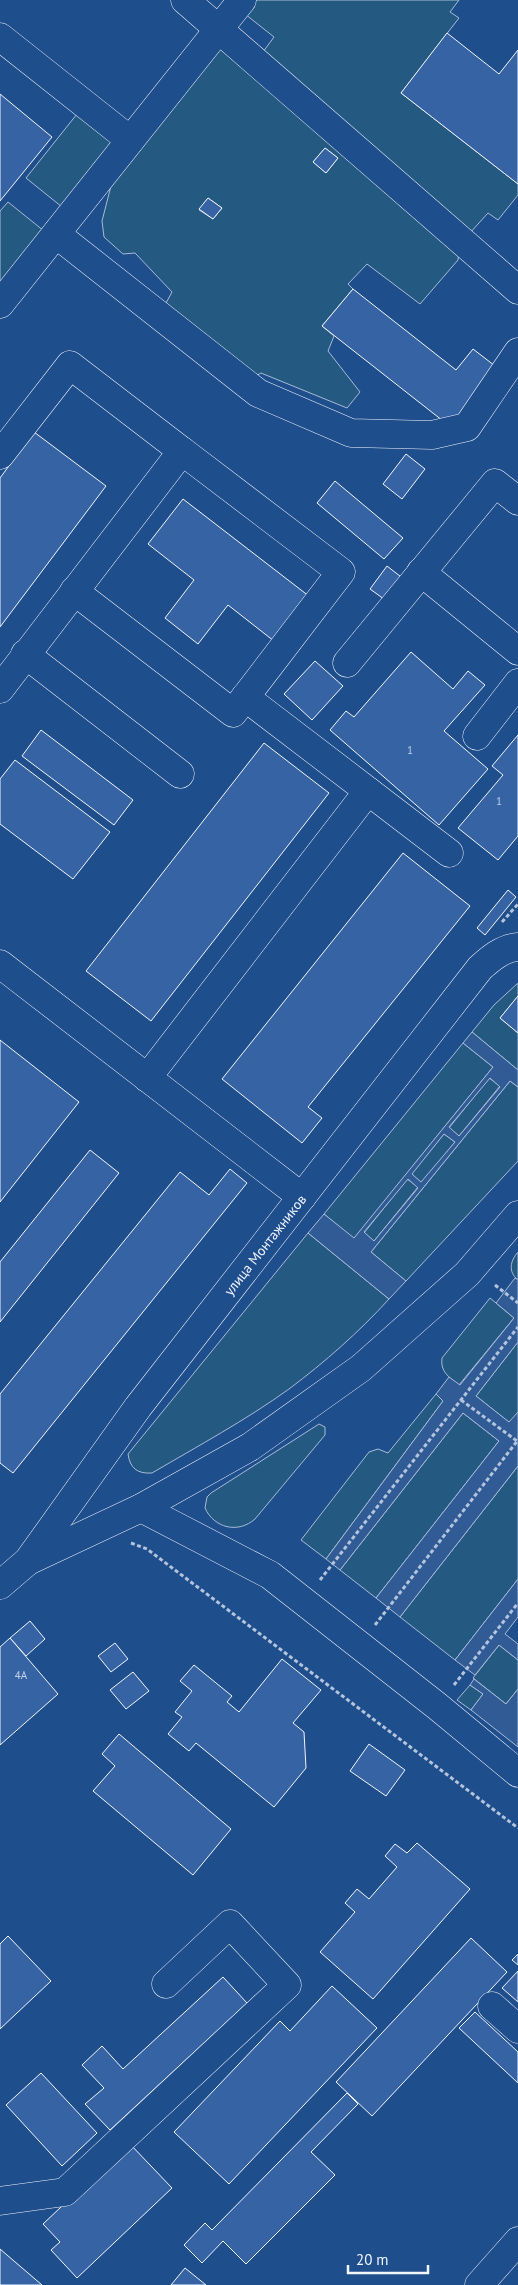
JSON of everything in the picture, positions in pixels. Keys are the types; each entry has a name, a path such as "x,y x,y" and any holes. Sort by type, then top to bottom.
{"street":[{"path":"185,0 220,28 518,290"},
{"path":"0,304 242,0"},
{"path":"0,37 130,140"},
{"path":"56,234 258,393 350,433 432,435 468,427 518,352"},
{"path":"0,455 70,365 341,572 233,713 74,590"},
{"path":"0,689 182,450"},
{"path":"347,663 495,483 518,502"},
{"path":"421,572 518,651"},
{"path":"25,654 180,774"},
{"path":"477,736 518,683"},
{"path":"245,697 449,853"},
{"path":"147,1078 368,791"},
{"name":"улица Монтажников","path":"28,1561 138,1407 480,968 499,953 518,947"},
{"path":"2,969 302,1197"},
{"path":"0,1573 141,1508 250,1447 361,1368 467,1274 518,1215"},
{"path":"141,1508 270,1575 437,1706 518,1773"},
{"path":"0,1585 28,1561"},
{"path":"0,2201 65,2192 287,1985 230,1924 166,1984"},
{"path":"492,2006 518,2029"},
{"path":"479,2285 518,2241"}],"path":[{"path":"302,1602 518,1327"},
{"path":"360,1645 518,1441 461,1400"},
{"path":"126,1542 147,1549 518,1828"},
{"path":"437,1706 518,1603"}],"shaded area":[{"path":"256,0 459,0 450,12 459,18 401,93 518,184 518,195 498,220 488,213 469,234 260,56 274,37 245,14"},
{"path":"223,43 459,252 458,260 420,304 367,264 348,284 353,289 322,326 334,336 328,351 360,392 347,408 261,373 254,377 161,312 172,292 135,253 123,254 104,237 102,221 112,182","holes":["325,148 338,158 326,173 313,162","208,198 222,208 213,219 199,210"]},
{"path":"77,114 114,143 62,207 26,178"},
{"path":"8,202 44,231 0,286 0,211"},
{"path":"518,983 518,996 500,1018 518,1033 518,1070 472,1032 494,1005"},
{"path":"472,1032 518,1070 518,1087 510,1081 371,1252 406,1281 389,1299 308,1233 324,1214 354,1238 493,1067 463,1043","holes":["490,1078 500,1087 459,1136 449,1127","444,1134 455,1142 421,1182 412,1174","408,1179 418,1188 374,1241 364,1232"]},
{"path":"463,1043 493,1067 354,1239 324,1214"},
{"path":"489,1078 500,1086 459,1136 449,1128"},
{"path":"510,1081 518,1087 518,1161 406,1281 371,1252"},
{"path":"444,1134 455,1142 422,1183 411,1174"},
{"path":"407,1179 418,1187 374,1241 364,1233"},
{"path":"308,1233 389,1299 354,1335 329,1357 273,1400 152,1473 135,1469 130,1463 128,1454"},
{"path":"518,1252 518,1280 511,1270 511,1266"},
{"path":"515,1278 518,1280 518,1342 476,1396 509,1422 518,1412 518,1466 400,1617 376,1598 499,1441 463,1413 340,1570 326,1559 443,1401 436,1394 449,1377 460,1385 514,1318 496,1303"},
{"path":"490,1298 514,1318 459,1385 444,1371 442,1358"},
{"path":"518,1342 518,1412 510,1423 476,1396"},
{"path":"436,1394 443,1401 326,1559 301,1540 369,1452 378,1449 388,1453"},
{"path":"463,1413 499,1441 376,1598 340,1570"},
{"path":"319,1424 325,1427 325,1435 255,1519 241,1526 227,1527 209,1515 205,1508 207,1497 211,1493"},
{"path":"518,1466 518,1579 455,1660 400,1617"},
{"path":"518,1579 518,1617 505,1634 518,1644 518,1660 499,1645 475,1675 455,1660"},
{"path":"499,1645 518,1660 518,1689 506,1704 473,1678"},
{"path":"474,1679 506,1704 518,1689 518,1747 471,1710 483,1694 470,1685"},
{"path":"470,1685 483,1694 471,1710 457,1700"}],"building":[{"path":"447,33 499,74 518,50 518,184 401,93"},
{"path":"0,94 52,137 0,201"},
{"path":"325,148 338,158 326,173 313,162"},
{"path":"208,198 222,208 213,219 199,209"},
{"path":"353,289 456,370 473,349 499,369 452,428 322,326"},
{"path":"34,432 106,486 0,627 0,478"},
{"path":"406,454 425,469 402,499 383,484"},
{"path":"335,481 403,538 384,559 317,503"},
{"path":"183,499 314,600 279,645 228,605 198,644 165,618 194,580 148,544"},
{"path":"387,566 405,580 388,602 370,589"},
{"path":"411,652 453,689 468,671 485,685 444,731 488,769 439,825 330,730 346,711 354,717"},
{"path":"315,661 343,686 312,720 284,694"},
{"path":"41,730 133,800 114,825 22,756"},
{"path":"518,735 518,836 498,860 458,828 503,775 492,766"},
{"path":"264,743 329,793 151,1021 86,971"},
{"path":"15,760 110,832 73,879 0,824 0,779"},
{"path":"403,853 470,906 308,1107 322,1118 302,1143 222,1079"},
{"path":"508,890 516,897 485,935 477,928"},
{"path":"518,996 518,1033 500,1018"},
{"path":"0,1040 79,1102 0,1202"},
{"path":"90,1150 119,1173 0,1322 0,1262"},
{"path":"230,1169 247,1183 13,1473 0,1463 0,1394 180,1172 209,1195"},
{"path":"30,1621 45,1639 26,1656 10,1638"},
{"path":"10,1638 58,1694 0,1745 0,1647"},
{"path":"115,1643 128,1659 111,1672 98,1656"},
{"path":"282,1659 321,1690 293,1723 304,1732 306,1768 274,1807 196,1743 189,1751 168,1734 182,1717 175,1712 192,1691 180,1681 194,1665 232,1696 227,1702 239,1712"},
{"path":"133,1672 149,1691 126,1709 110,1690"},
{"path":"119,1734 231,1829 193,1875 93,1791 115,1766 102,1754"},
{"path":"369,1744 405,1770 386,1796 350,1771"},
{"path":"417,1843 470,1889 373,1999 320,1952 355,1912 345,1903 357,1889 369,1899 397,1867 385,1856 395,1844 407,1853"},
{"path":"8,1936 51,1981 0,2029 0,1944"},
{"path":"471,1938 507,1972 372,2116 336,2082"},
{"path":"518,1954 518,1965 512,1960"},
{"path":"518,1971 518,2002 502,1988"},
{"path":"223,1977 247,2003 110,2130 85,2104 104,2088 82,2065 102,2046 123,2069"},
{"path":"332,1986 377,2028 229,2184 174,2132 280,2021 290,2031"},
{"path":"475,2012 518,2052 518,2083 459,2028"},
{"path":"41,2073 97,2133 62,2166 6,2105"},
{"path":"347,2093 358,2104 311,2152 335,2175 246,2264 223,2241 202,2263 184,2245 205,2223 212,2230"},
{"path":"129,2143 172,2188 77,2278 51,2250 60,2242 43,2224"},
{"path":"0,2249 42,2285 0,2285"},
{"path":"185,2268 206,2285 171,2285"}]}
